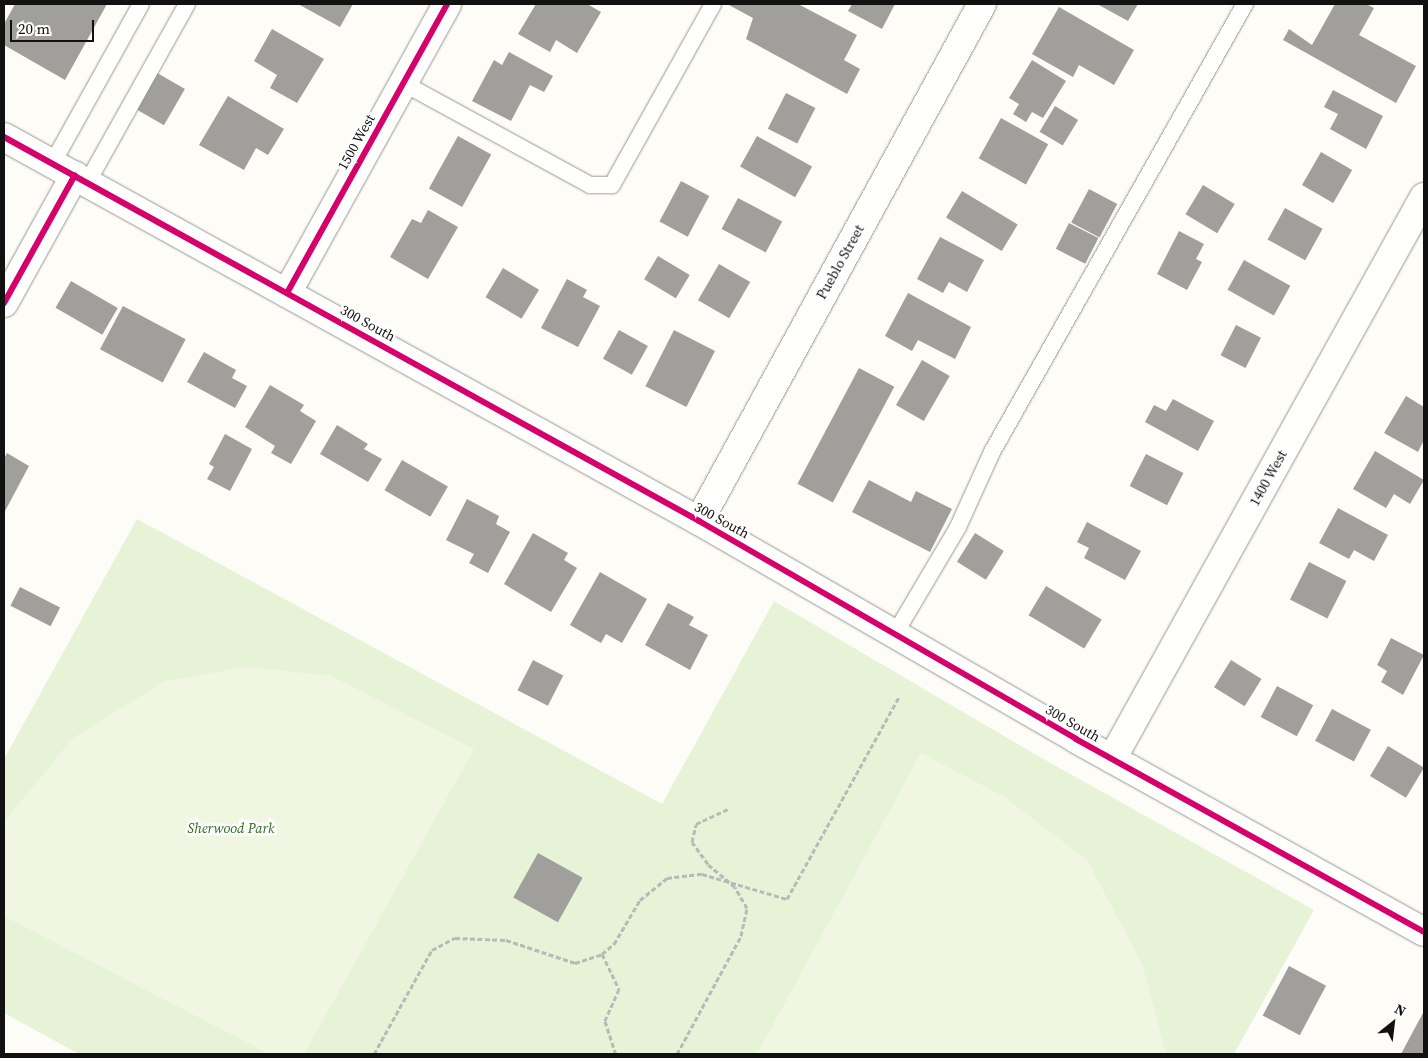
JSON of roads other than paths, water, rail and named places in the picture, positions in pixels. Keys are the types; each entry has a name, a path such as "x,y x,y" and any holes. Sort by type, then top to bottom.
{"street":[{"name":"1500 West","path":"287,293 447,4"},
{"name":"Pueblo Street","path":"699,521 982,4"},
{"name":"300 South","path":"4,137 699,521 896,632 1112,759 1424,932"},
{"path":"4,303 71,174"},
{"name":"1400 West","path":"1112,759 1424,197"}],"lane":[{"path":"71,174 141,4"},
{"path":"71,174 187,4"},
{"path":"403,83 590,185 612,185 712,4"},
{"path":"896,632 958,527 992,452 1245,4"}],"park label":[{"name":"Sherwood Park","path":"231,828"}]}
